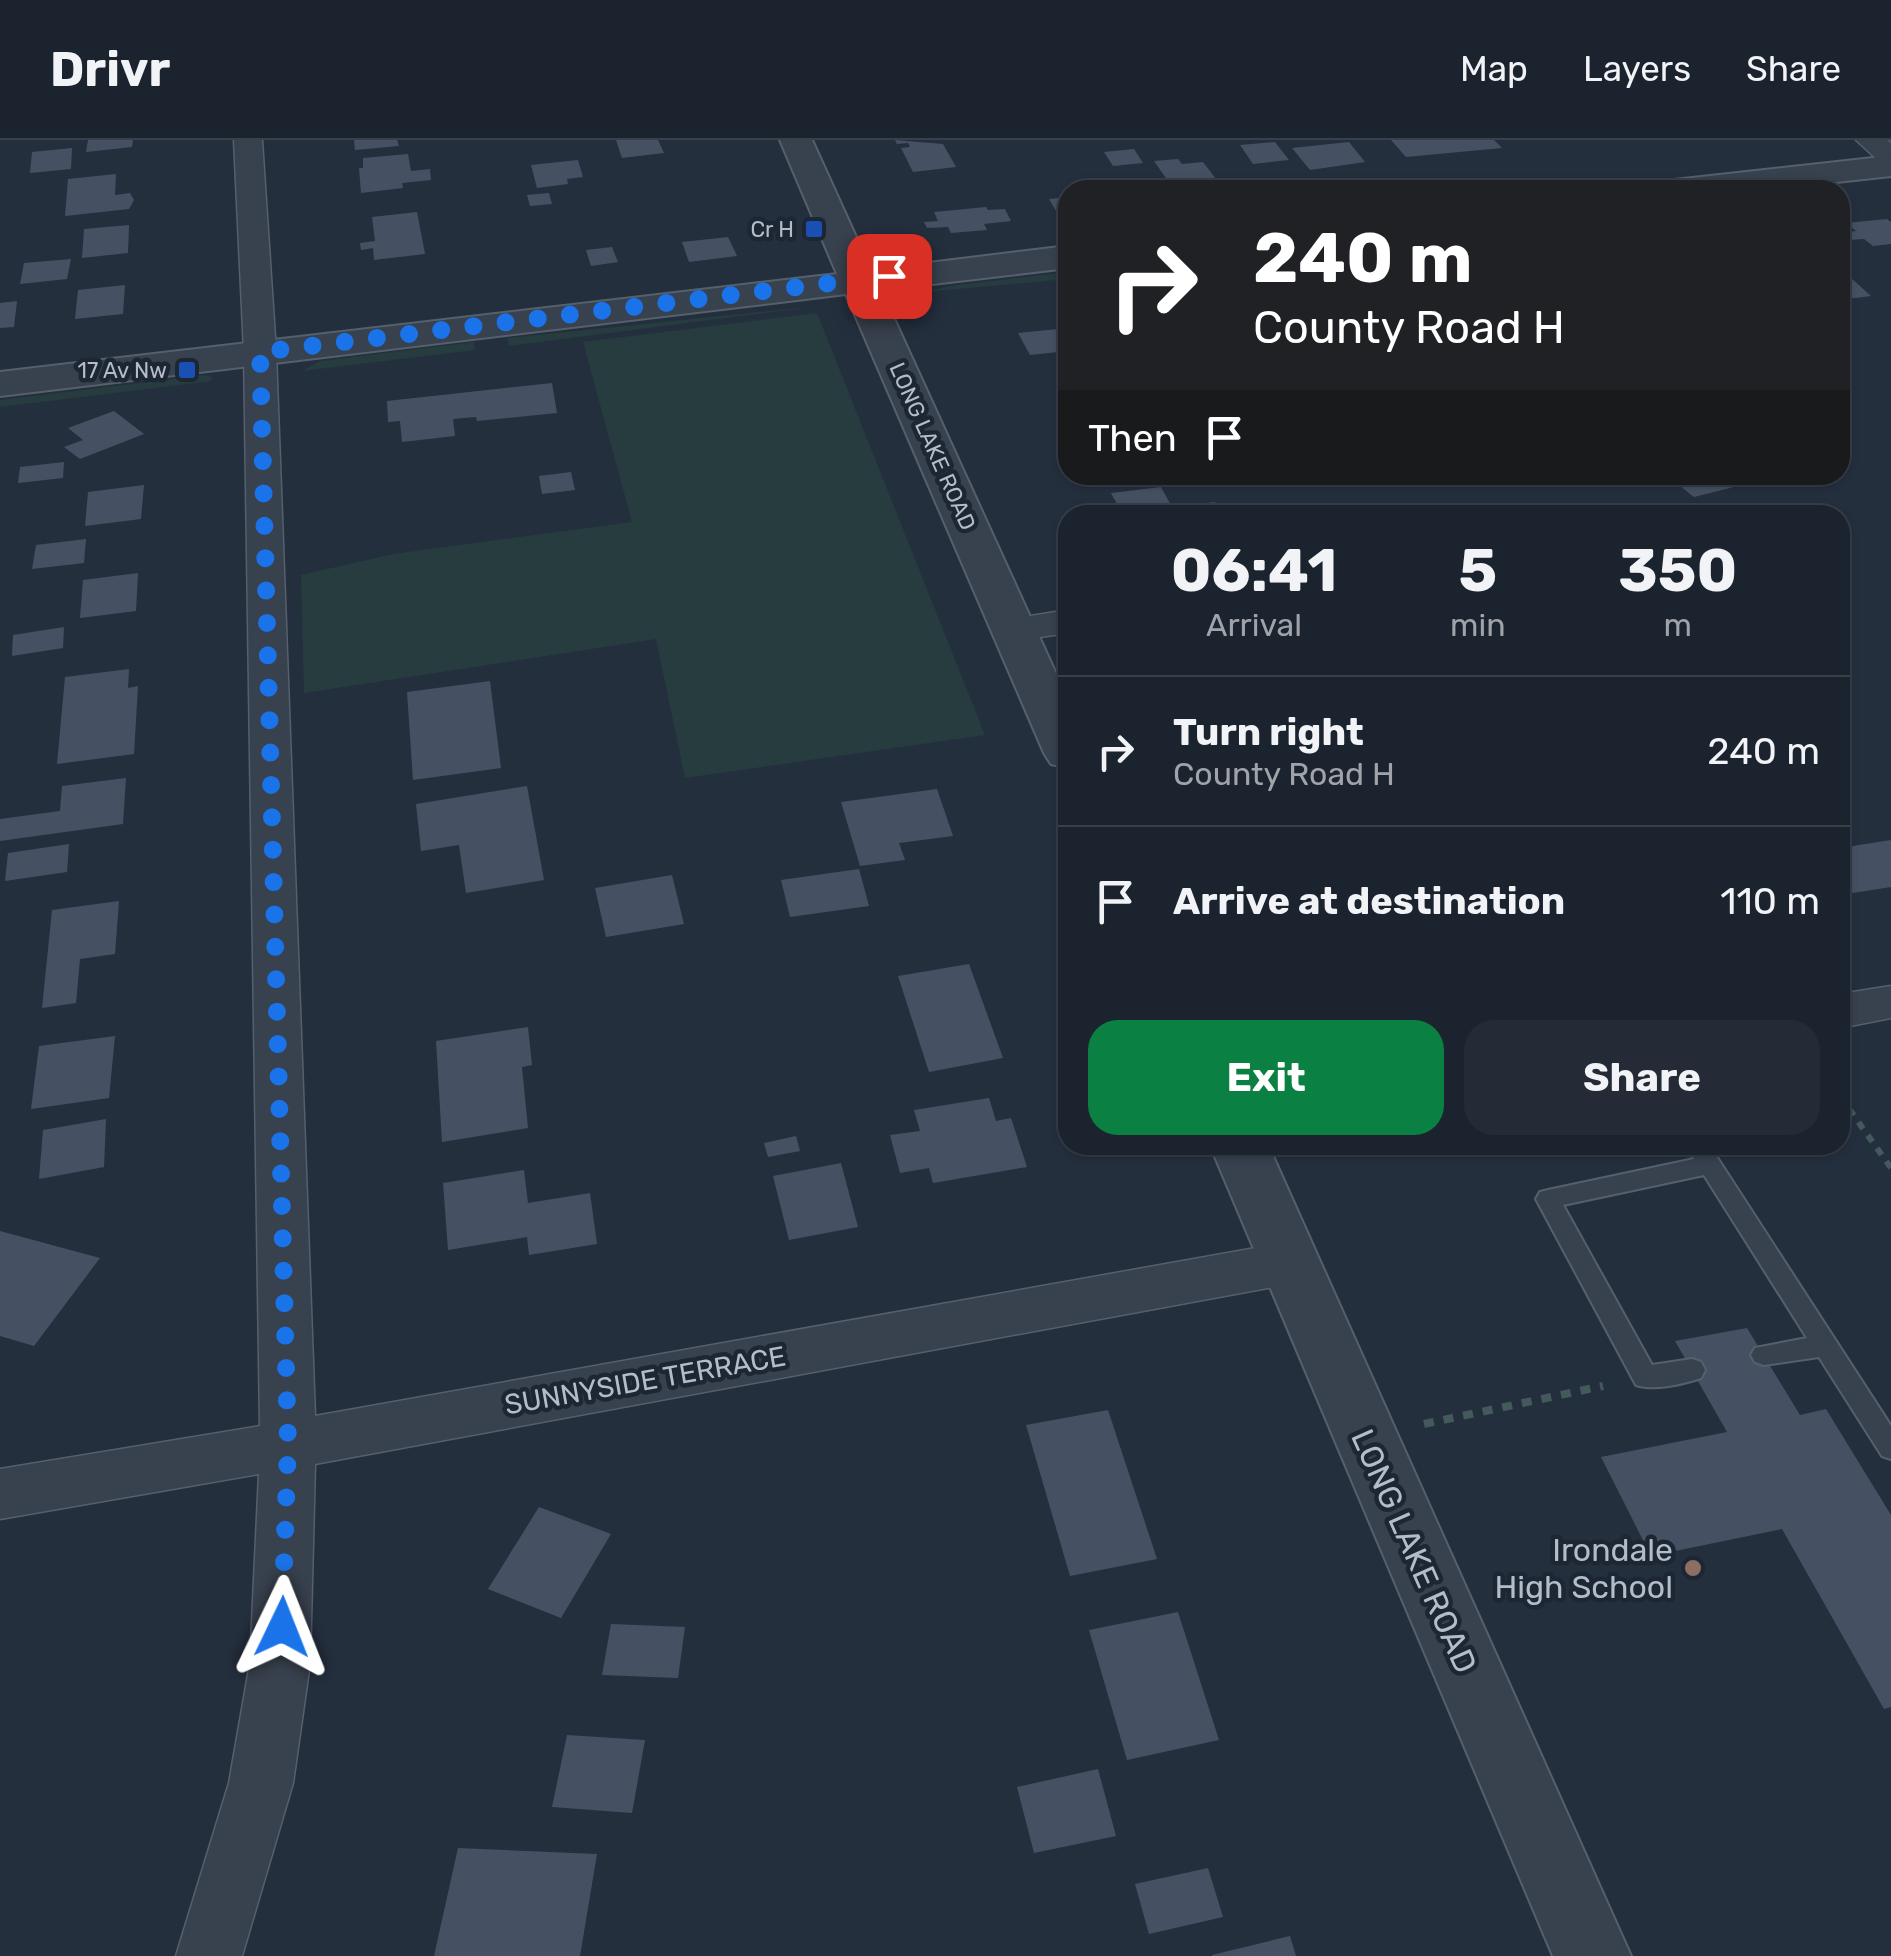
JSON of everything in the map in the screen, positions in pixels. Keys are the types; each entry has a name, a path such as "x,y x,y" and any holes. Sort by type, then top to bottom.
{"street":[{"path":"210,1956 261,1783 280,1663 288,1444 260,352 248,140"},
{"name":"LONG LAKE ROAD","path":"796,140 1058,730"},
{"path":"1870,140 1891,157"},
{"path":"1764,180 1891,166"},
{"path":"0,384 1058,258"},
{"path":"1013,629 1058,622"},
{"path":"1850,1009 1891,1002"},
{"name":"LONG LAKE ROAD","path":"1242,1155 1592,1956"},
{"name":"SUNNYSIDE TERRACE","path":"0,1494 1289,1263"}],"lane":[{"path":"1692,1370 1645,1377 1548,1199 1703,1155 1891,1448"},
{"path":"1764,1355 1826,1344"}],"path":[{"path":"1850,1110 1891,1168"},
{"path":"1364,1437 1645,1377"}],"green space":[{"path":"1058,273 1058,280 924,292"},
{"path":"818,306 509,346 507,338"},
{"path":"817,313 985,735 685,778 656,639 304,693 301,575 393,554 632,522 583,342"},
{"path":"474,342 475,350 302,371 320,361"},
{"path":"212,377 211,381 0,407 0,400"}],"building":[{"path":"88,140 133,140 132,147 86,152"},
{"path":"354,140 397,140 399,146 355,150"},
{"path":"616,140 658,140 664,153 622,158"},
{"path":"895,140 943,144 956,167 913,172 901,148 910,147 908,143 897,144"},
{"path":"1391,140 1494,140 1502,148 1406,157"},
{"path":"1275,142 1289,160 1253,164 1240,145"},
{"path":"1349,142 1365,162 1310,170 1292,148"},
{"path":"72,148 71,169 30,173 32,152"},
{"path":"1134,149 1143,163 1113,166 1104,152"},
{"path":"408,154 411,171 430,169 431,180 361,193 359,168 363,168 363,158"},
{"path":"578,160 583,177 567,179 568,184 537,188 531,165"},
{"path":"1154,161 1203,162 1216,179 1167,180"},
{"path":"116,174 115,195 130,193 134,200 129,209 65,216 68,179"},
{"path":"549,193 552,204 530,206 527,195"},
{"path":"1058,198 1058,214 1049,199"},
{"path":"1005,209 1011,221 984,224 987,230 951,233 948,227 927,228 924,222 938,221 934,212"},
{"path":"417,212 425,254 374,260 373,248 361,250 360,243 375,241 372,217"},
{"path":"1887,219 1891,222 1891,244 1873,246 1864,239 1850,240 1850,232 1856,231 1850,223"},
{"path":"129,225 128,253 82,258 84,229"},
{"path":"728,237 737,256 689,262 682,242"},
{"path":"612,247 618,262 591,266 586,250"},
{"path":"71,259 67,279 20,284 24,263"},
{"path":"1850,277 1871,296 1850,299"},
{"path":"125,285 123,314 75,319 78,290"},
{"path":"17,301 14,327 0,328 0,303"},
{"path":"1058,329 1058,352 1030,355 1018,333"},
{"path":"552,383 557,413 477,421 476,417 453,419 455,436 402,442 400,421 388,422 387,401"},
{"path":"114,411 144,434 80,459 64,447 83,440 68,428"},
{"path":"64,462 63,478 18,483 20,467"},
{"path":"571,472 575,490 542,494 539,476"},
{"path":"144,485 141,519 85,526 88,492"},
{"path":"1679,485 1738,486 1694,497"},
{"path":"1161,487 1171,505 1118,505 1111,493"},
{"path":"86,539 84,563 32,569 36,545"},
{"path":"138,573 136,611 80,618 83,580"},
{"path":"64,627 63,648 12,656 13,635"},
{"path":"129,669 128,688 138,686 134,754 57,764 65,677"},
{"path":"490,681 501,768 413,780 407,692"},
{"path":"126,778 123,824 0,841 0,819 60,811 62,786"},
{"path":"527,786 544,880 466,893 459,845 421,851 416,804"},
{"path":"937,789 953,836 899,843 905,860 860,866 841,802"},
{"path":"1891,840 1891,887 1850,893 1850,846"},
{"path":"69,844 67,872 5,881 8,853"},
{"path":"859,869 869,906 790,917 781,880"},
{"path":"672,875 684,924 606,937 595,888"},
{"path":"119,901 115,954 80,959 76,1003 42,1008 52,910"},
{"path":"969,964 1003,1058 929,1072 898,976"},
{"path":"528,1027 532,1065 522,1067 528,1128 442,1142 436,1041"},
{"path":"115,1036 109,1098 31,1109 39,1046"},
{"path":"989,1098 996,1121 1011,1118 1027,1167 933,1183 929,1168 900,1173 890,1135 920,1131 914,1110"},
{"path":"106,1119 104,1167 39,1179 43,1130"},
{"path":"796,1136 800,1151 768,1157 764,1143"},
{"path":"841,1163 858,1227 789,1240 773,1176"},
{"path":"524,1170 528,1203 590,1193 597,1244 529,1255 527,1237 448,1250 443,1183"},
{"path":"0,1231 100,1258 34,1346 0,1336"},
{"path":"1747,1328 1800,1415 1826,1409 1891,1515 1891,1707 1884,1709 1782,1529 1651,1556 1601,1457 1727,1432 1675,1341"},
{"path":"1108,1410 1157,1559 1070,1576 1026,1425"},
{"path":"539,1507 611,1534 561,1618 488,1589"},
{"path":"1178,1612 1219,1740 1127,1760 1089,1630"},
{"path":"611,1624 685,1627 678,1678 602,1675"},
{"path":"567,1735 645,1740 632,1813 552,1807"},
{"path":"1098,1769 1116,1836 1034,1853 1017,1787"},
{"path":"458,1848 597,1854 580,1956 434,1956"},
{"path":"1208,1868 1223,1917 1149,1934 1135,1884"},
{"path":"1290,1936 1296,1956 1212,1956 1212,1955"}],"place":[{"name":"Cr H","path":"814,229"},
{"name":"17 Av Nw","path":"187,370"},
{"name":"Irondale High School","path":"1693,1568"}],"route":[{"path":"282,1627 288,1444 260,352 889,276"}]}
